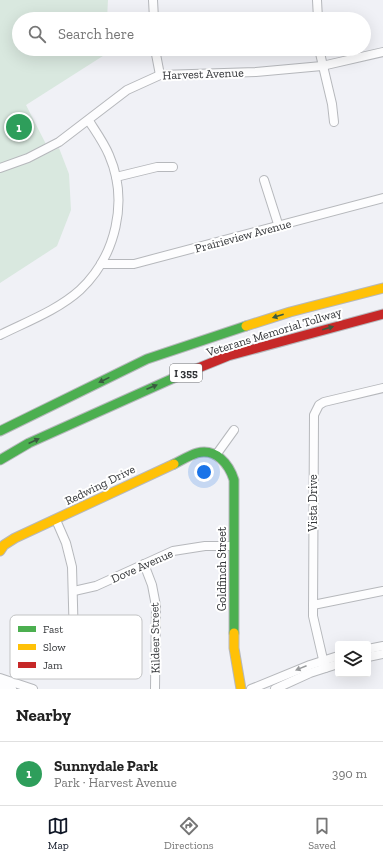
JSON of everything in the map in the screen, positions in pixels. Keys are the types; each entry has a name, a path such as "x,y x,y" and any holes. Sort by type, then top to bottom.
{"main road":[{"name":"Veterans Memorial Tollway","path":"0,431 147,359 290,312 383,288"},
{"name":"Veterans Memorial Tollway","path":"0,460 29,443 148,388 228,356 383,314"},
{"name":"Redwing Drive","path":"0,551 4,545 15,538 197,453 203,452 216,455"},
{"name":"Goldfinch Street","path":"216,455 229,466 234,480 234,648 242,689"}],"street":[{"path":"153,0 154,12"},
{"path":"317,0 318,12"},
{"name":"Harvest Avenue","path":"371,55 383,52"},
{"path":"156,56 160,75"},
{"path":"320,56 332,104 334,122"},
{"name":"Harvest Avenue","path":"0,168 45,150 88,121 127,90 160,75 256,72 322,66 366,56"},
{"path":"0,335 63,302 79,290 101,264 112,238 117,219 119,200 116,177 109,154 88,121"},
{"path":"116,177 157,167 173,167"},
{"path":"264,180 279,227"},
{"name":"Prairieview Avenue","path":"101,264 134,264 279,227 383,198"},
{"name":"Vista Drive","path":"324,664 314,625 313,605 314,415 319,406 324,402 383,388"},
{"path":"216,455 234,430"},
{"path":"56,520 70,554 74,591 74,615"},
{"name":"Dove Avenue","path":"74,591 96,586 164,554 182,549 204,546 234,546"},
{"name":"Kildeer Street","path":"144,564 152,585 156,606 155,689"},
{"path":"313,605 383,592"},
{"path":"371,648 383,646"},
{"path":"371,656 383,654"},
{"path":"275,689 335,658"},
{"path":"251,689 324,664 335,664"},
{"path":"0,678 33,689"},
{"path":"0,685 12,689"}],"shaded area":[{"path":"0,0 108,0 107,12 12,12 12,56 103,56 26,105 50,152 59,148 69,174 71,210 57,246 0,283"}],"traffic: fast":[{"path":"0,431 147,359 246,326"},
{"path":"0,460 29,443 176,377"},
{"path":"174,464 197,453 210,453 221,459 232,474 234,480 234,633"}],"traffic: slow":[{"path":"246,326 290,312 383,288"},
{"path":"0,551 4,545 15,538 174,464"},
{"path":"234,633 234,648 241,689"}],"traffic: jam":[{"path":"176,377 228,356 383,314"}],"place":[{"name":"Sunnydale Park","path":"19,127"}]}
